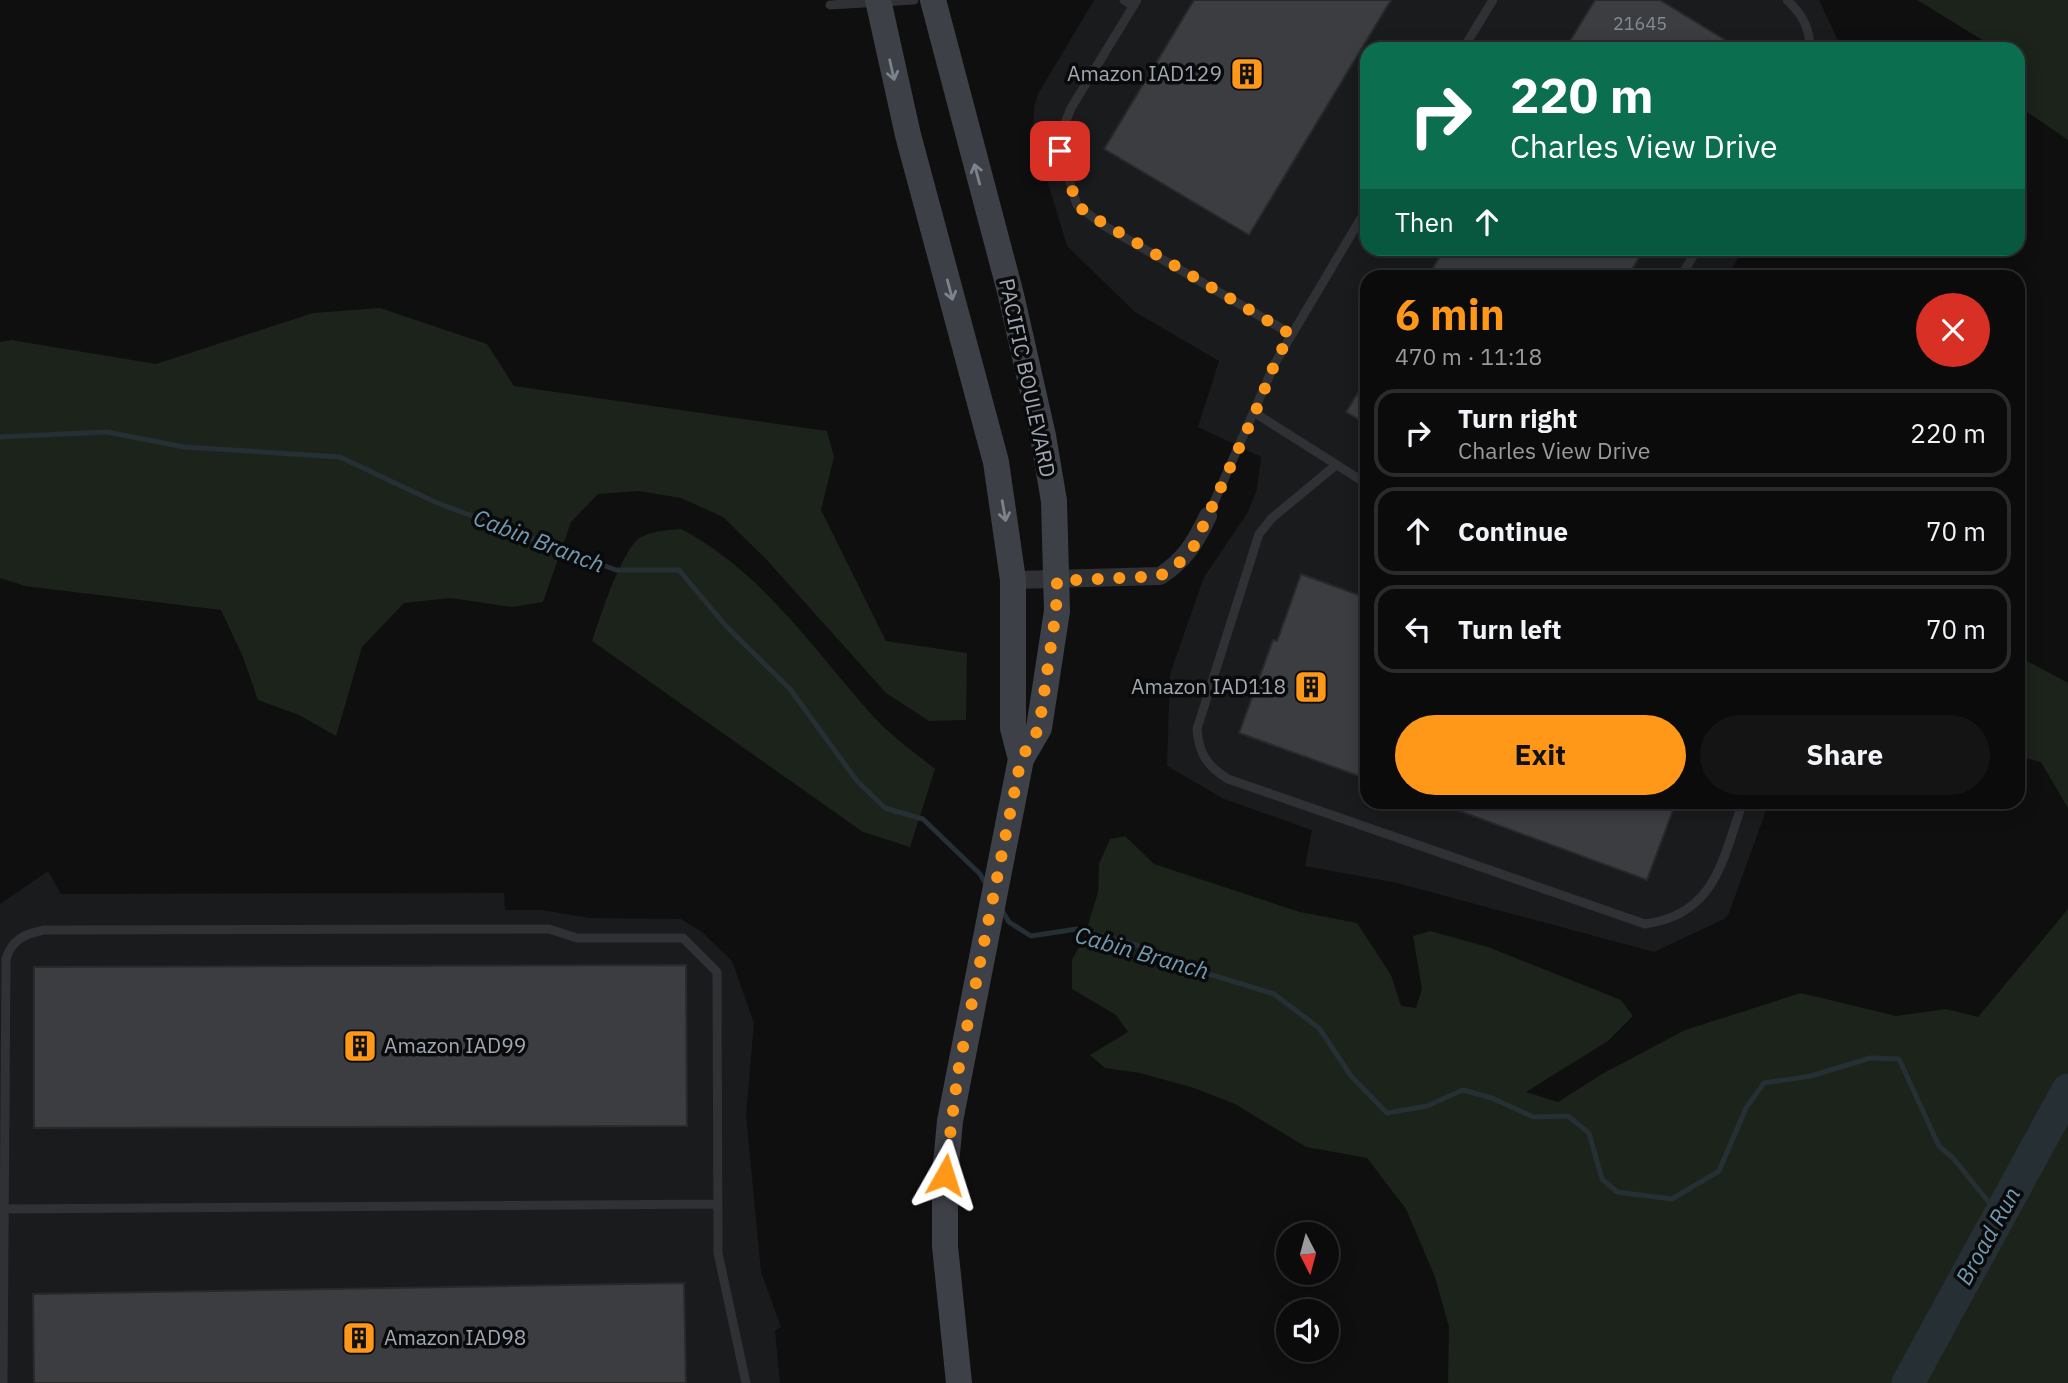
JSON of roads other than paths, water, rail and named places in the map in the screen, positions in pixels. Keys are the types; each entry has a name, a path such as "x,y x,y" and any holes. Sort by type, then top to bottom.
{"main road":[{"name":"PACIFIC BOULEVARD","path":"933,0 1011,295 1043,436 1054,501 1057,581 1056,611 1039,728 1021,759 958,1072 947,1161 944,1218 959,1383"},
{"name":"PACIFIC BOULEVARD","path":"878,1 908,135 996,462 1013,580 1013,728 1021,759"}],"street":[{"path":"1013,580 1057,581 1160,576 1178,564 1193,548 1208,516"}],"lane":[{"path":"830,5 914,0"},
{"path":"1467,42 1493,0"},
{"path":"1787,0 1804,18 1810,42"},
{"path":"1131,2 1071,108 1060,136 1060,151 1077,205 1103,225 1290,334"},
{"path":"1208,516 1275,363 1360,219"},
{"path":"1255,413 1360,480"},
{"path":"1336,465 1272,518 1259,534 1197,729 1205,761 1215,771 1241,784 1645,924 1685,910 1710,891 1740,809"},
{"path":"3,1383 6,959 10,945 27,934 44,930 521,929 548,929 577,938 683,938 717,972 718,1253 746,1383"},
{"path":"3,1209 716,1204"}],"waterway":[{"name":"Cabin Branch","path":"0,437 107,432 184,447 340,457 435,502 616,570 679,570 726,626 790,689 857,781 885,808 923,819 980,874 987,886"},
{"name":"Cabin Branch","path":"1001,909 1009,922 1031,936 1077,929 1136,945 1196,970 1274,994 1319,1028 1351,1076 1387,1113 1427,1106 1463,1090 1492,1098 1533,1117 1568,1116 1589,1133 1602,1179 1617,1192 1672,1199 1719,1171 1746,1108 1764,1083 1811,1076 1870,1058 1899,1059 1939,1146 1953,1158 2000,1216"},
{"name":"Broad Run","path":"1908,1383 2068,1090"}],"place":[{"name":"Amazon IAD129","path":"1247,74"},
{"name":"Amazon IAD118","path":"1311,687"},
{"name":"Amazon IAD99","path":"360,1046"},
{"name":"Amazon IAD98","path":"359,1338"}]}
